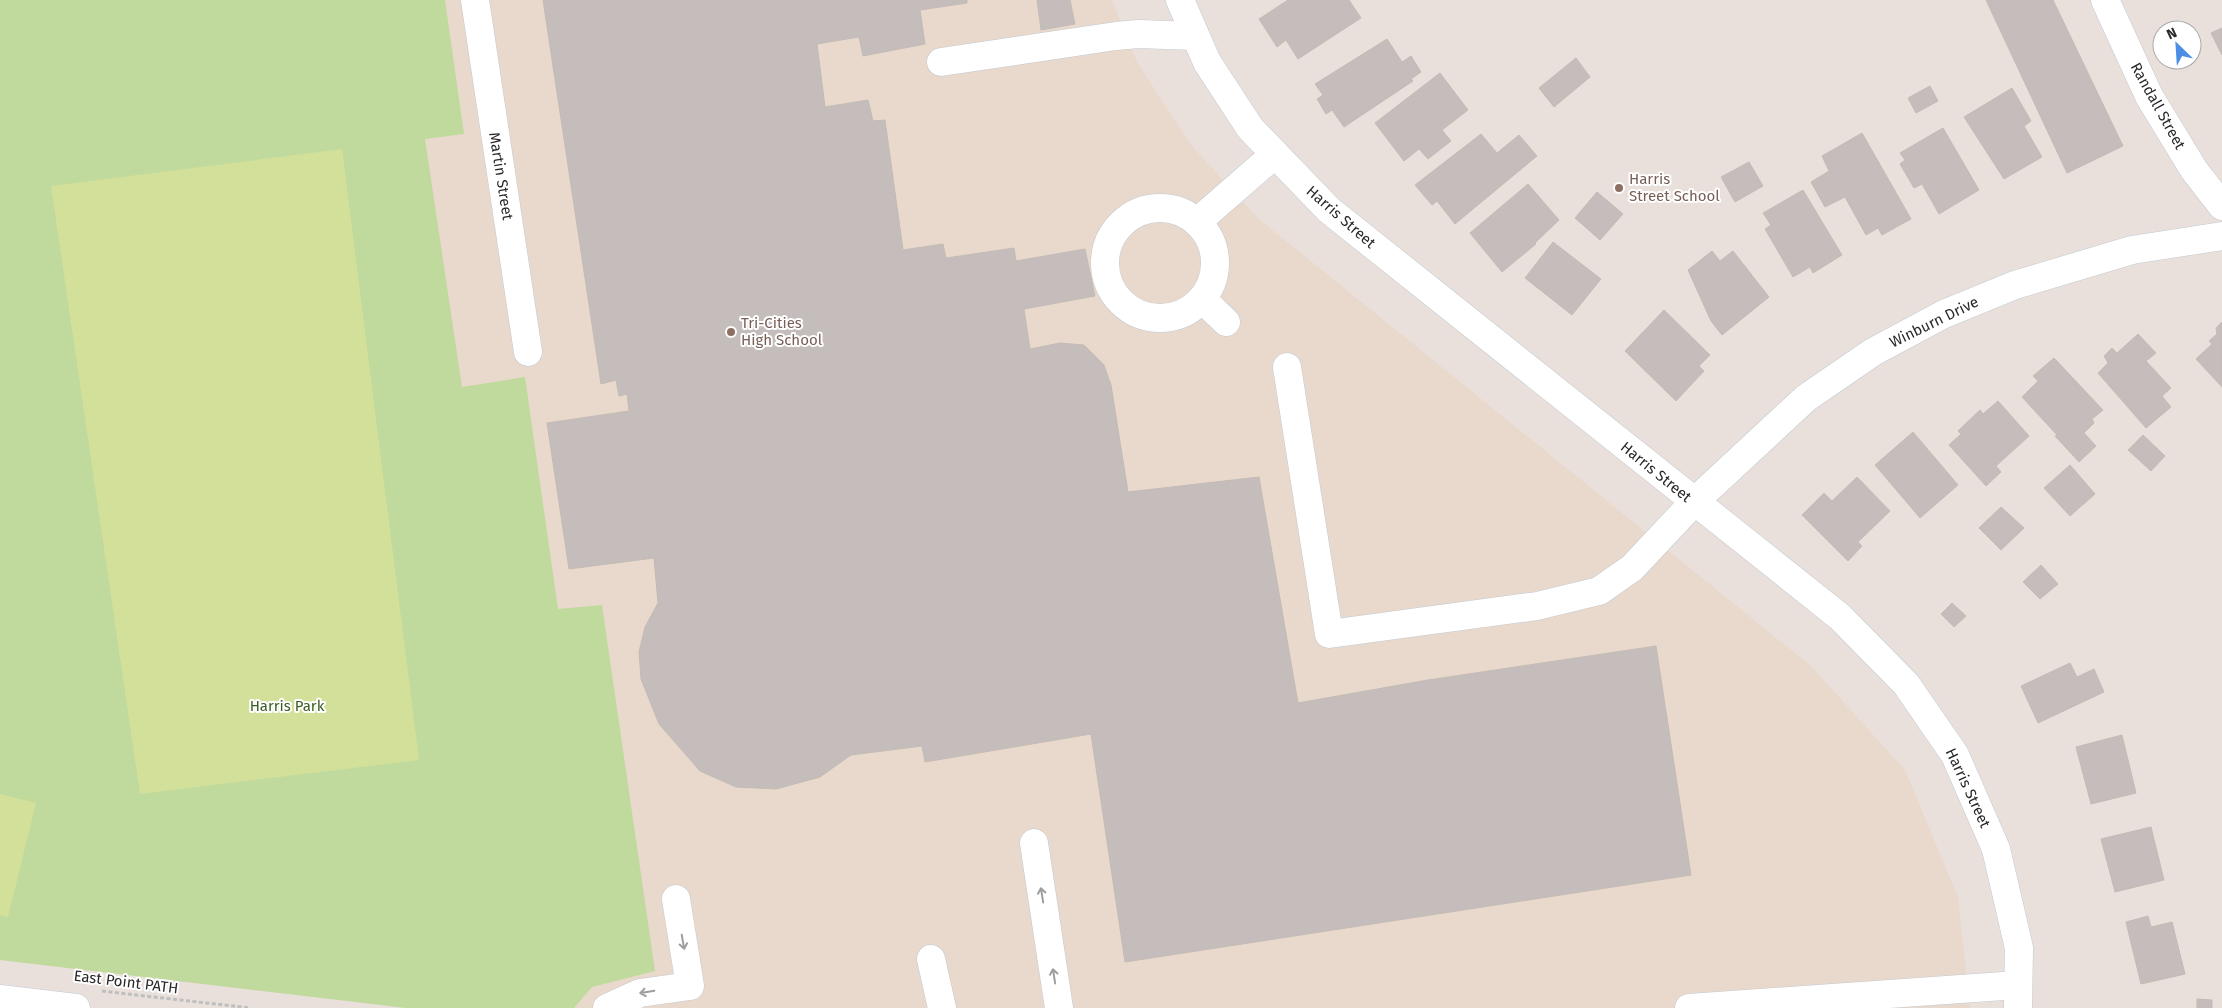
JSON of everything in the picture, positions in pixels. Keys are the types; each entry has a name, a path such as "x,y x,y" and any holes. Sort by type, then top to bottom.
{"street":[{"name":"Martin Street","path":"475,0 528,352"},
{"name":"Harris Street","path":"1180,0 1207,62 1250,128 1329,210 1840,617 1906,684 1955,755 1996,849 2020,948 2018,996"},
{"name":"Randall Street","path":"2105,0 2149,96 2194,170 2222,206"},
{"path":"941,62 1116,36 1138,34 1195,36"},
{"path":"1197,222 1275,154"},
{"path":"1161,208 1176,210 1197,222 1211,240 1215,255 1215,271 1211,286 1202,299 1190,310 1176,316 1160,318 1144,316 1130,310 1118,299 1110,286 1106,270 1106,255 1110,240 1119,226 1131,216 1145,210 1161,208"},
{"name":"Winburn Drive","path":"1286,367 1329,634 1537,606 1599,591 1632,568 1694,502 1806,398 1873,352 1944,314 2015,285 2132,250 2222,236"},
{"path":"1202,299 1226,322"},
{"path":"1034,843 1060,1008"},
{"path":"607,1008 640,993 690,986 676,899"},
{"path":"931,958 942,1008"},
{"path":"1689,1008 2018,996"},
{"path":"0,999 76,1008"}],"path":[{"name":"East Point PATH","path":"96,990 250,1008"}],"shaded area":[{"path":"0,0 1112,0 1137,62 1191,145 1259,219 1811,666 1905,770 1958,897 1970,1008 406,1008 0,960"}],"green space":[{"name":"Harris Park","path":"0,0 445,0 464,134 425,139 462,387 525,377 558,609 602,605 655,971 592,987 574,1008 406,1008 0,960"},
{"path":"342,149 419,760 140,794 51,186"},
{"path":"0,794 36,803 8,917 0,915"}],"building":[{"path":"543,0 967,0 967,3 920,10 925,44 863,56 859,37 817,44 825,107 868,100 873,121 885,120 903,250 943,244 946,258 1014,248 1016,261 1085,249 1095,296 1024,309 1030,349 1060,343 1084,345 1104,365 1111,385 1128,492 1259,477 1298,703 1428,680 1656,646 1691,875 1125,962 1091,734 925,762 922,746 851,755 820,777 776,789 736,787 700,771 659,724 641,679 639,652 645,627 658,603 654,558 569,569 547,423 629,411 627,394 619,396 616,380 601,384"},
{"path":"1037,0 1070,0 1075,24 1041,30"},
{"path":"1288,0 1349,0 1361,18 1298,59 1286,40 1277,47 1259,19"},
{"path":"1986,0 2053,0 2123,146 2067,173"},
{"path":"2222,28 2222,55 2211,33"},
{"path":"1387,39 1402,62 1411,56 1421,72 1411,79 1413,81 1344,127 1332,110 1326,114 1317,99 1323,95 1315,84"},
{"path":"1576,58 1590,77 1554,107 1539,88"},
{"path":"1440,73 1468,110 1442,130 1451,141 1428,159 1419,149 1404,161 1375,123"},
{"path":"1930,86 1938,101 1916,113 1908,98"},
{"path":"2012,88 2031,121 2024,126 2042,157 2004,179 1964,117"},
{"path":"1943,128 1979,190 1939,214 1922,184 1914,188 1900,164 1905,160 1900,153"},
{"path":"1862,133 1911,219 1882,235 1878,228 1866,235 1845,197 1825,207 1811,182 1829,171 1822,156"},
{"path":"1481,134 1497,153 1519,135 1537,156 1455,224 1437,201 1432,205 1415,185"},
{"path":"1749,162 1763,186 1735,202 1721,177"},
{"path":"1528,184 1559,220 1536,244 1502,272 1470,233"},
{"path":"1803,190 1842,255 1813,273 1810,267 1793,277 1765,229 1771,225 1763,213"},
{"path":"1597,192 1623,214 1600,240 1575,218"},
{"path":"1553,242 1601,279 1572,315 1525,278"},
{"path":"1712,251 1720,261 1733,251 1769,297 1722,335 1711,321 1688,270"},
{"path":"1664,310 1710,355 1699,366 1704,371 1676,401 1625,351"},
{"path":"2222,322 2222,387 2196,359 2212,344 2209,341 2217,334 2216,328"},
{"path":"2138,334 2156,353 2146,361 2171,388 2162,396 2171,407 2146,428 2098,373 2108,363 2104,356 2112,348 2117,353"},
{"path":"2054,358 2103,410 2092,419 2094,423 2084,433 2096,446 2079,462 2022,397 2038,381 2033,376"},
{"path":"1998,401 2029,436 1996,466 2001,472 1986,486 1949,445 1961,434 1958,431 1980,410 1983,414"},
{"path":"1913,432 1958,485 1920,518 1875,465"},
{"path":"2143,435 2165,456 2151,471 2128,450"},
{"path":"2070,465 2095,494 2070,516 2044,488"},
{"path":"1857,477 1890,511 1858,542 1862,546 1848,561 1802,515 1824,493 1832,501"},
{"path":"2001,507 2024,528 2001,550 1979,528"},
{"path":"2041,565 2058,584 2040,599 2023,582"},
{"path":"1952,603 1966,616 1954,627 1941,614"},
{"path":"2070,663 2077,677 2094,669 2104,692 2038,723 2021,686"},
{"path":"2122,735 2136,793 2091,804 2076,747"},
{"path":"2151,827 2164,880 2115,892 2101,839"},
{"path":"2148,916 2151,927 2172,922 2185,974 2141,984 2126,922"},
{"path":"2197,999 2212,1000 2212,1008 2197,1008"}],"place":[{"name":"Harris Street School","path":"1619,188"},
{"name":"Tri-Cities High School","path":"731,332"}]}
